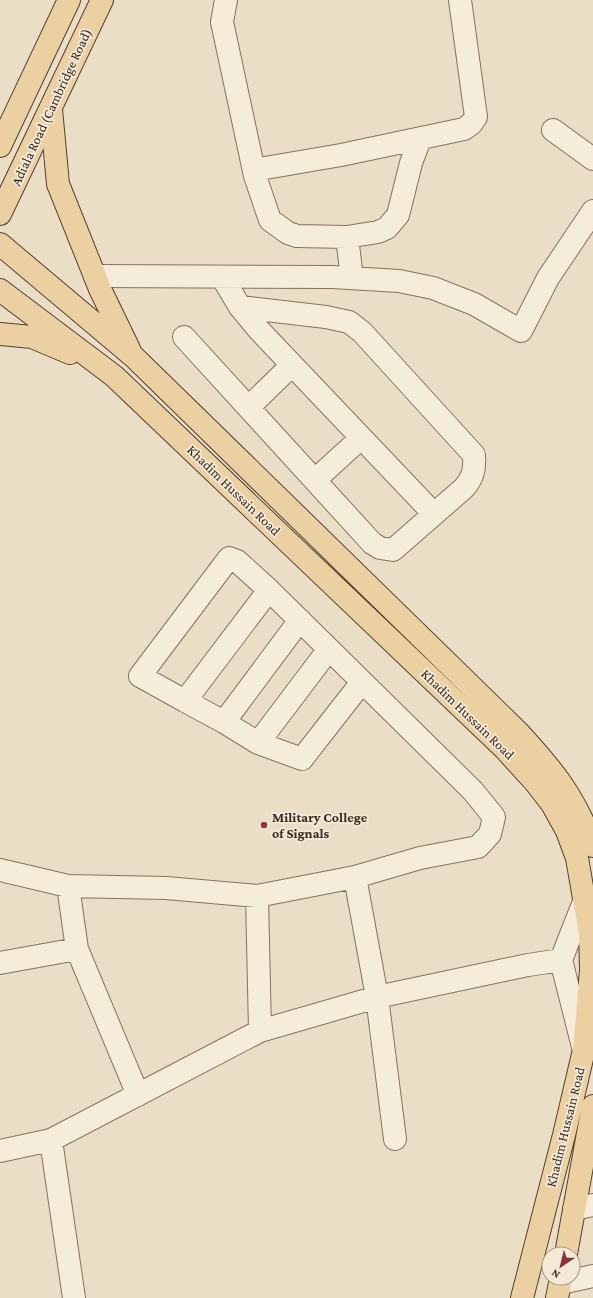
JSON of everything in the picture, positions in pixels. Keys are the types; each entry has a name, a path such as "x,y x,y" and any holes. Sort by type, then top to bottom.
{"main road":[{"name":"Adiala Road (Cambridge Road)","path":"0,146 69,0"},
{"name":"Adiala Road (Cambridge Road)","path":"0,214 102,0"},
{"path":"51,109 58,184 95,276 133,356"},
{"name":"Khadim Hussain Road","path":"0,244 133,356 517,732 548,765 565,788 583,819 593,846"},
{"name":"Khadim Hussain Road","path":"0,290 114,376 498,742 535,782 552,804 567,831 578,858 590,933 591,970 584,1050 564,1135 522,1298"},
{"path":"0,334 32,337 59,348 114,376"},
{"name":"Khadim Hussain Road","path":"569,1246 584,1207 593,1106"}],"street":[{"path":"226,0 222,22 254,170 270,220 288,233 297,236 347,237 378,232 393,223 398,214 411,163 420,139"},
{"path":"254,170 341,155 464,130 476,117 460,0"},
{"path":"553,130 593,159"},
{"path":"95,276 352,278 399,281 433,288 474,304 521,331 548,278 593,212"},
{"path":"347,237 352,278"},
{"path":"222,277 240,307 292,365 434,514"},
{"path":"184,337 372,543 380,548 393,550 464,488 471,480 475,467 474,455 362,332 349,322 326,317 240,307"},
{"path":"249,407 292,365"},
{"path":"315,480 361,438"},
{"path":"0,870 68,886 166,888 257,896 355,877 420,858 478,847 490,834 494,817 473,791 300,620 237,561 229,558 140,676 224,722 258,743 302,759 362,682"},
{"path":"185,701 269,590"},
{"path":"224,722 300,620"},
{"path":"258,743 329,649"},
{"path":"355,877 377,997 395,1139"},
{"path":"68,886 76,949 138,1095"},
{"path":"257,896 260,1031"},
{"path":"584,1050 561,960 585,899"},
{"path":"0,963 76,949"},
{"path":"0,1151 51,1140 260,1031 377,997 528,965 561,960"},
{"path":"51,1140 74,1298"},
{"path":"581,1280 593,1276"}],"place":[{"name":"Military College of Signals","path":"264,825"}]}
